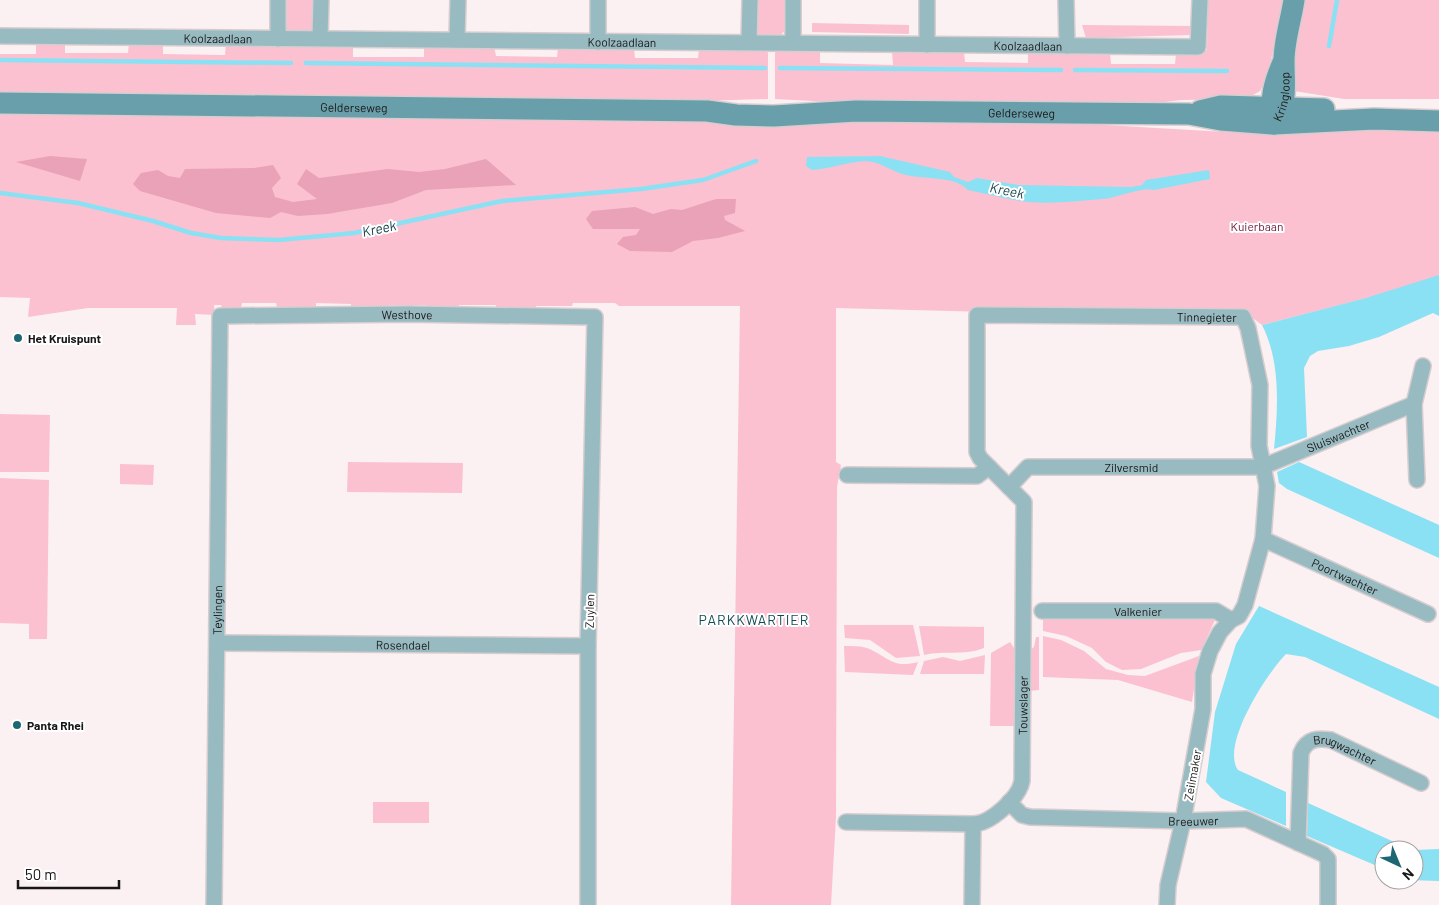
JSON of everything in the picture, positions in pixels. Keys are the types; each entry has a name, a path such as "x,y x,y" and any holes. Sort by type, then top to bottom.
{"street":[{"path":"278,0 278,39"},
{"path":"320,38 321,0"},
{"path":"458,0 458,40"},
{"path":"598,0 598,42"},
{"path":"749,42 750,0"},
{"path":"793,0 793,43"},
{"path":"927,0 927,45"},
{"path":"1066,0 1066,46"},
{"name":"Koolzaadlaan","path":"0,36 1198,47 1200,0"},
{"name":"Kringloop","path":"1276,113 1276,79 1284,60 1294,0"},
{"name":"Gelderseweg","path":"0,103 707,110 738,103 815,104 856,110 1189,114 1221,106 1276,113 1374,120 1439,121"},
{"name":"Gelderseweg","path":"1276,113 1439,112"},
{"name":"Westhove","path":"220,316 408,314 595,317"},
{"name":"Tinnegieter","path":"1009,487 980,458 977,446 977,315 1243,317 1248,328 1260,385 1259,446 1267,486 1263,539 1245,604 1239,616 1231,620 1220,632 1210,651 1203,674"},
{"name":"Teylingen","path":"214,905 220,316"},
{"name":"Zuylen","path":"588,905 588,646 595,317"},
{"path":"1417,480 1414,404 1423,366"},
{"name":"Sluiswachter","path":"1262,467 1414,404"},
{"path":"847,475 977,476 988,466"},
{"name":"Zilversmid","path":"1009,487 1028,467 1262,467"},
{"name":"Touwslager","path":"973,824 988,822 1019,791 1022,781 1024,502 1009,487"},
{"name":"Poortwachter","path":"1263,539 1428,614"},
{"name":"Valkenier","path":"1042,611 1216,611 1231,620"},
{"name":"Rosendael","path":"218,643 588,646"},
{"name":"Zeilmaker","path":"1167,905 1168,885 1183,821 1204,709 1203,674"},
{"name":"Brugwachter","path":"1298,843 1301,753 1306,744 1312,740 1318,738 1331,740 1421,783"},
{"name":"Breeuwer","path":"1009,802 1022,815 1030,817 1183,821 1246,819 1323,854 1328,859 1328,905"},
{"path":"846,822 973,824 972,905"}],"green space":[{"path":"285,0 315,0 315,22 312,31 298,34 286,29"},
{"path":"755,0 785,0 785,31 775,39 757,36 755,31"},
{"path":"1208,0 1285,0 1266,81 1260,91 1246,99 1181,100 1139,105 850,103 775,99 775,53 777,50 820,51 820,63 893,65 892,51 964,52 965,62 1028,63 1028,53 1110,53 1111,64 1175,64 1176,54 1201,54 1207,50"},
{"path":"1301,0 1439,0 1439,99 1344,99 1294,91 1292,79"},
{"path":"812,23 909,25 909,34 812,32"},
{"path":"1082,25 1192,26 1192,35 1086,38"},
{"path":"36,43 65,43 65,53 128,53 129,43 163,43 163,54 225,55 226,43 353,46 353,57 424,57 424,46 494,46 496,56 557,57 558,48 634,49 635,58 698,58 699,49 765,49 768,53 768,99 702,101 0,95 0,54 36,54"},
{"name":"Kuierbaan","path":"0,110 1070,123 1243,133 1290,133 1439,122 1439,283 1367,298 1262,325 1254,319 836,308 836,462 841,465 837,487 836,817 831,905 731,905 740,306 619,306 615,303 573,303 572,306 536,306 536,311 497,312 496,305 459,305 459,311 427,310 427,305 390,305 390,310 351,309 351,304 316,303 316,309 277,308 276,303 242,303 241,308 222,308 221,305 214,305 215,315 195,314 196,325 176,325 177,308 88,308 28,317 30,298 0,297"},
{"path":"0,414 50,415 49,472 0,472"},
{"path":"348,462 463,463 462,493 347,492"},
{"path":"120,464 154,465 153,485 120,484"},
{"path":"0,478 49,480 47,639 29,639 29,624 0,623"},
{"path":"1043,615 1214,618 1215,620 1201,650 1181,653 1141,669 1122,670 1106,662 1092,648 1066,636 1043,631"},
{"path":"844,625 913,625 920,656 896,658 870,640 845,638"},
{"path":"919,626 984,627 984,648 969,652 924,655"},
{"path":"1043,636 1061,640 1084,651 1106,669 1128,675 1145,676 1199,656 1192,702 1118,680 1043,677"},
{"path":"1036,637 1039,637 1039,690 1029,691 1029,651 1034,647"},
{"path":"1010,642 1016,651 1015,726 990,726 991,653"},
{"path":"844,646 867,648 896,663 909,664 918,662 913,675 845,672"},
{"path":"985,655 984,674 920,674 924,661 943,657 960,661"},
{"path":"373,802 429,802 429,823 373,823"}],"shaded area":[{"path":"50,156 87,159 80,181 16,162"},
{"path":"486,159 516,185 426,190 392,203 327,214 298,216 281,212 270,218 216,213 140,191 133,184 141,173 158,170 168,176 180,178 185,169 254,168 273,165 281,178 272,188 275,197 293,202 317,199 297,184 306,169 319,178 388,169 419,172 445,169"},
{"path":"716,199 736,199 735,213 724,216 725,220 745,231 718,238 693,241 672,252 630,251 617,244 623,237 636,235 640,229 593,229 586,219 592,211 635,207 653,214 671,209 682,210"}],"water":[{"path":"880,156 950,172 954,177 968,182 977,178 1018,185 1131,187 1142,185 1146,180 1209,170 1210,179 1108,198 1038,203 1013,200 968,190 962,185 946,180 902,174 870,161 812,170 806,166 807,157"},
{"path":"1439,275 1439,316 1433,313 1379,337 1349,346 1318,351 1310,356 1304,368 1307,437 1274,449 1277,386 1272,354 1262,325 1366,298"},
{"path":"1299,462 1439,525 1439,558 1287,489 1279,483 1277,472"},
{"path":"1259,606 1439,687 1439,719 1305,657 1286,654 1268,676 1248,709 1235,744 1234,759 1238,770 1286,792 1286,826 1221,798 1206,782 1215,712 1236,644"},
{"path":"1308,803 1390,840 1374,840 1374,865 1307,836"},
{"path":"1439,849 1439,881 1424,880 1424,850"}],"waterway":[{"path":"1329,46 1337,0"},
{"path":"0,60 291,63"},
{"path":"306,63 765,68"},
{"path":"780,68 1061,70"},
{"path":"1075,70 1227,71"},
{"name":"Kreek","path":"0,193 78,203 153,221 191,233 221,238 279,240 354,233 502,201 641,189 703,180 756,161"}],"place":[{"name":"Het Kruispunt","path":"18,338"},
{"name":"Panta Rhei","path":"17,725"}],"district":[{"name":"PARKKWARTIER","path":"754,619"}]}
